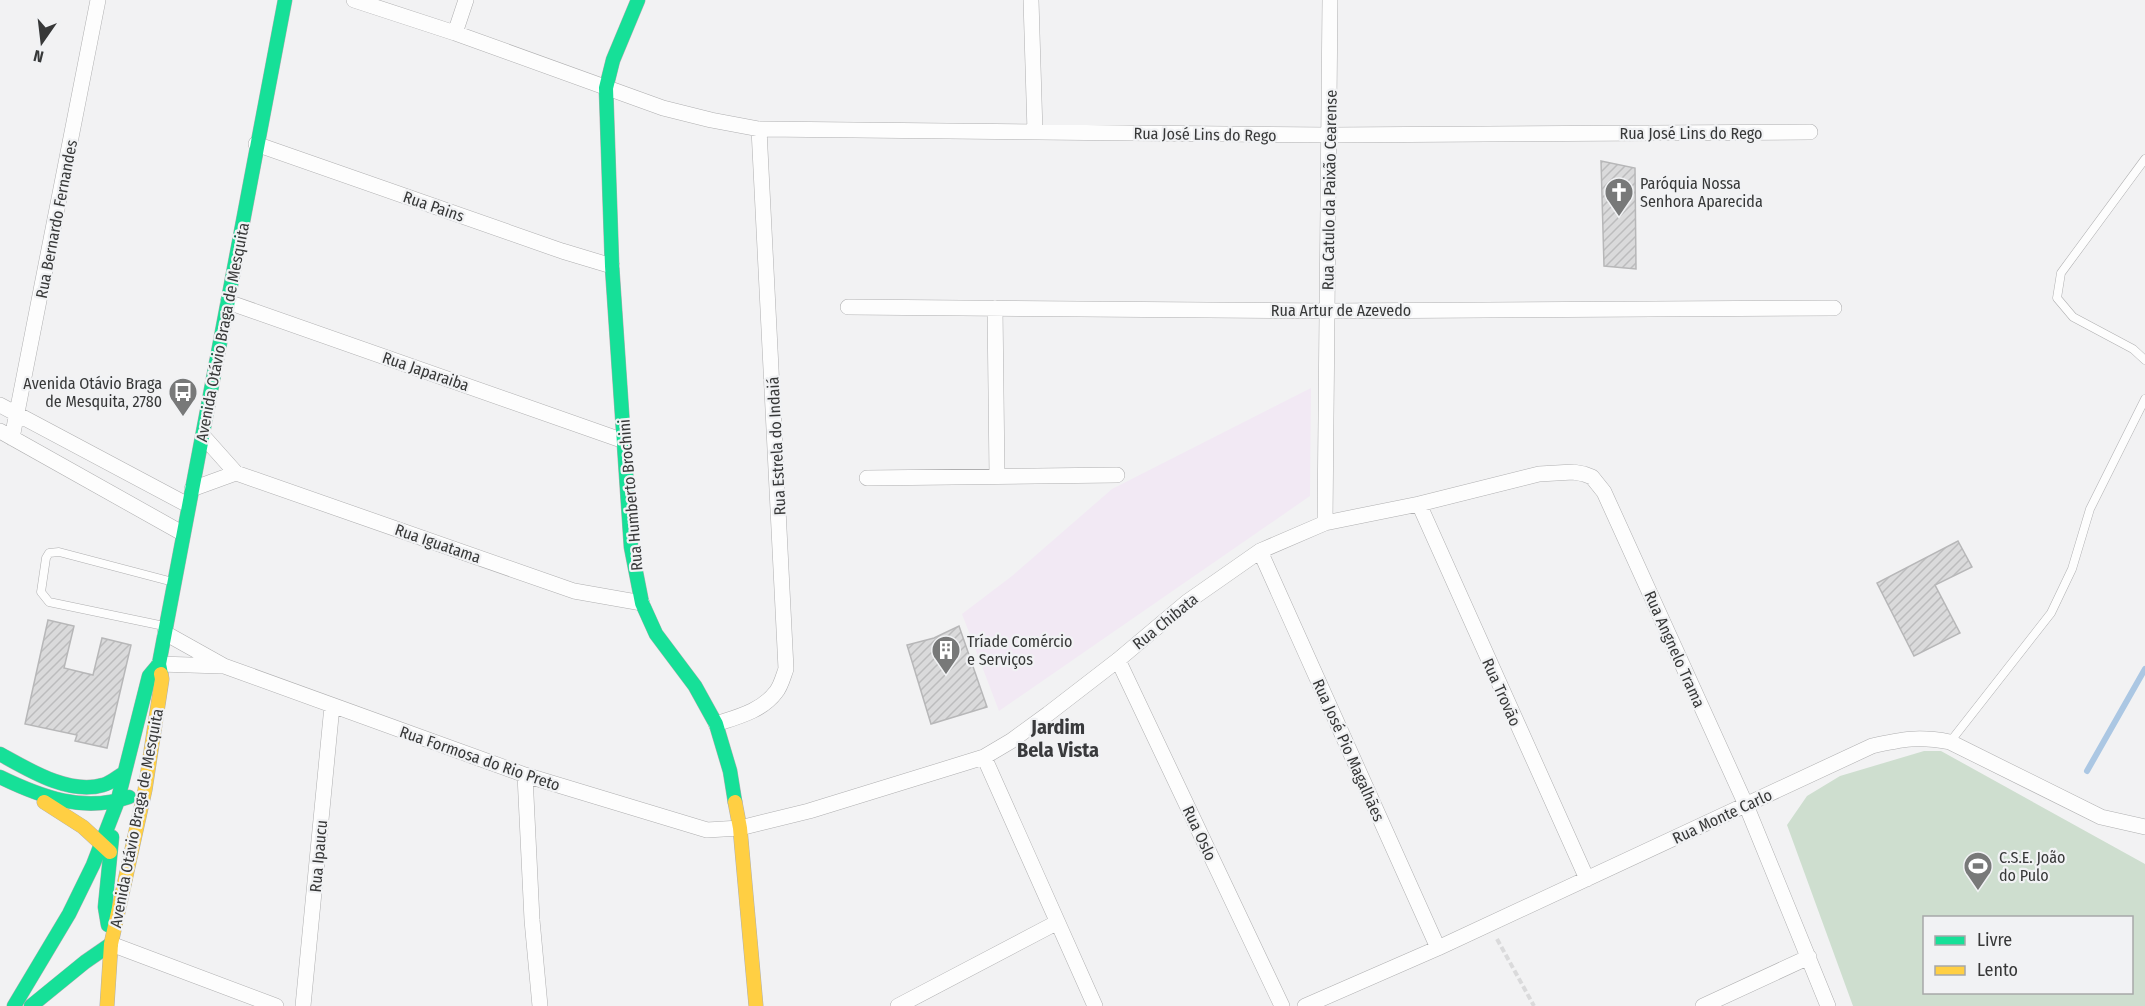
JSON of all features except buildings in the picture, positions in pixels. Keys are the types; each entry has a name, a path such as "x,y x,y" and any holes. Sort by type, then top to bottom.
{"main road":[{"name":"Avenida Otávio Braga de Mesquita","path":"31,1006 111,944 145,790 162,679 159,664 165,629 285,0"},
{"name":"Rua Humberto Brochini","path":"638,0 613,60 606,88 612,266 631,547 642,603 656,634 695,686 716,724 730,771 740,828 756,1006"},
{"name":"Avenida Otávio Braga de Mesquita","path":"14,1006 106,848 149,676 159,664"},
{"path":"0,754 53,779 81,787 105,785 124,773"},
{"path":"6,781 61,801 88,804 117,803 145,790"},
{"path":"6,781 83,827 106,848 105,907 111,944 107,1006"}],"street":[{"name":"Rua Bernardo Fernandes","path":"6,435 18,414 98,0"},
{"name":"Rua José Lins do Rego","path":"354,0 454,33 663,108 759,129 1329,135 1810,132"},
{"path":"454,33 466,0"},
{"path":"1031,0 1035,132"},
{"name":"Rua Catulo da Paixão Cearense","path":"1325,523 1330,0"},
{"name":"Rua Estrela do Indaiá","path":"716,724 740,717 765,704 777,691 786,669 759,129"},
{"name":"Rua Pains","path":"256,144 562,251 612,266"},
{"name":"Rua Japaraiba","path":"228,302 624,441"},
{"name":"Rua Artur de Azevedo","path":"848,307 1328,311 1834,308"},
{"path":"995,308 997,476"},
{"path":"0,405 188,505"},
{"path":"6,435 183,533"},
{"name":"Rua Iguatama","path":"203,436 236,473 574,591 642,603"},
{"name":"Rua Chibata","path":"740,828 809,811 984,757 1011,741 1118,660 1187,602 1260,551 1325,523 1419,504 1539,474 1573,472 1584,474 1592,477 1604,492"},
{"path":"192,489 236,473"},
{"path":"867,478 1117,475"},
{"name":"Rua Angnelo Trama","path":"1604,492 1746,805 1828,1006"},
{"name":"Rua Trovão","path":"1419,504 1587,879"},
{"name":"Rua José Pio Magalhães","path":"1260,551 1438,948"},
{"name":"Rua Formosa do Rio Preto","path":"165,629 224,666 525,775 707,830 740,828"},
{"name":"Rua Oslo","path":"1118,660 1282,1006"},
{"name":"Rua Formosa do Rio Preto","path":"159,664 224,666"},
{"name":"Rua Ipaucu","path":"303,1006 332,706"},
{"name":"Rua Monte Carlo","path":"1305,1006 1489,925 1872,746 1908,738 1931,738 1950,742 2101,817 2145,827"},
{"path":"984,757 1056,923 1095,1006"},
{"path":"525,775 532,920 540,1006"},
{"path":"898,1006 1056,923"},
{"path":"111,944 276,1006"},
{"path":"1703,1006 1809,957"}],"lane":[{"path":"2145,159 2061,273 2057,298 2073,317 2133,350 2145,360"},
{"path":"1950,742 2051,613 2072,569 2090,509 2145,399"},
{"path":"165,629 49,602 41,592 41,581 46,558 52,552 174,582"}],"path":[{"path":"1489,925 1534,1006"}],"shaded area":[{"path":"1311,388 1310,496 999,711 962,614 1012,576 1112,489"}],"green space":[{"name":"C.S.E. João do Pulo","path":"1924,751 1941,751 2145,864 2145,1006 1853,1006 1787,825 1807,796 1840,776"}],"waterway":[{"path":"2087,771 2145,669"}],"traffic: fast":[{"path":"161,674 159,664 285,0"},
{"path":"638,0 613,60 606,88 612,266 631,547 642,603 656,634 695,686 716,724 730,771 735,802"},
{"path":"14,1006 69,914 93,865 117,803 149,676 159,664"},
{"path":"0,754 50,779 77,787 103,785 124,773"},
{"path":"0,777 31,791 79,803 112,802 129,797"},
{"path":"108,925 105,907 112,837"},
{"path":"31,1006 111,944"}],"traffic: slow":[{"path":"107,1006 111,944 145,790 161,674"},
{"path":"44,802 83,827 110,852"},
{"path":"735,802 740,828 756,1006"}],"place":[{"name":"Paróquia Nossa Senhora Aparecida","path":"1619,218"},
{"name":"Avenida Otávio Braga de Mesquita, 2780","path":"183,418"},
{"name":"Tríade Comércio e Serviços","path":"946,676"},
{"name":"C.S.E. João do Pulo","path":"1978,892"}],"district":[{"name":"Jardim Bela Vista","path":"1058,738"}]}
